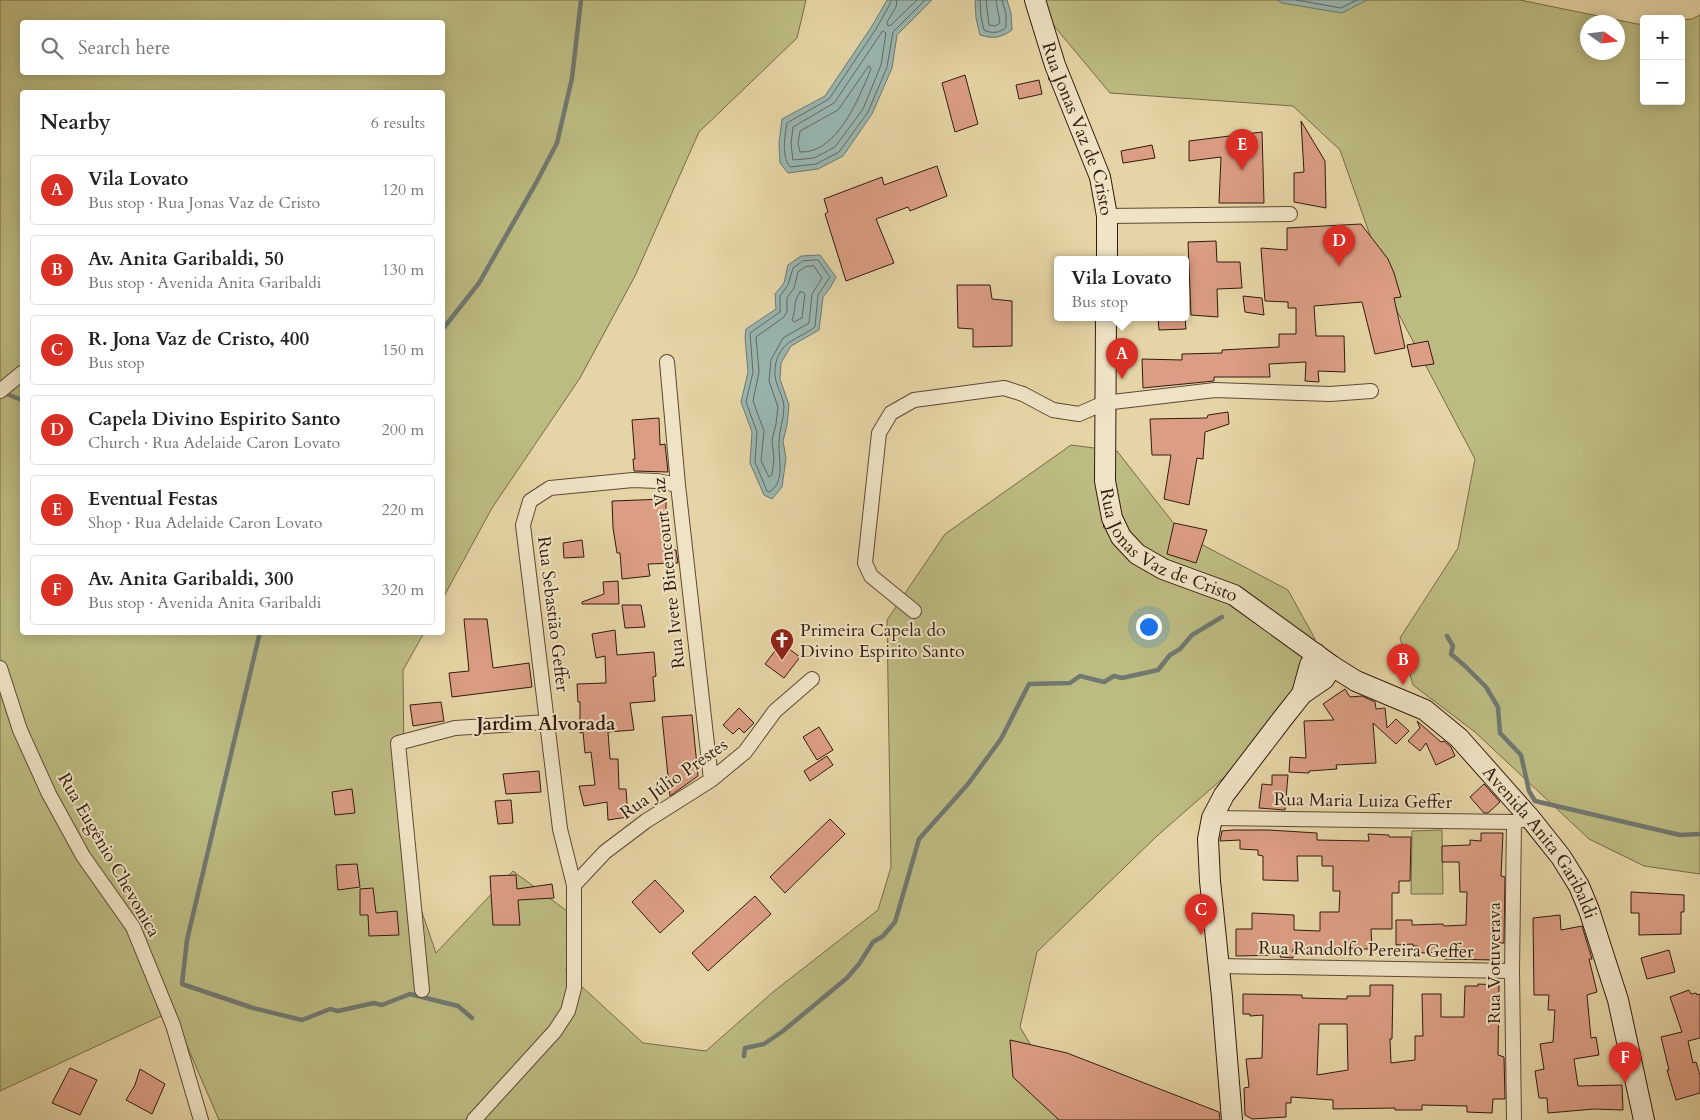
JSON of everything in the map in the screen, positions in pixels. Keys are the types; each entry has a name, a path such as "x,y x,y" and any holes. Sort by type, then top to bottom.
{"main road":[{"name":"Rua Jonas Vaz de Cristo","path":"1035,0 1055,65 1100,177 1107,216 1106,256"},
{"name":"Rua Jonas Vaz de Cristo","path":"1106,321 1105,481 1112,518 1121,537 1137,554 1163,570 1234,595 1316,654"},
{"name":"Avenida Anita Garibaldi","path":"1316,654 1356,681 1425,710 1459,738 1522,820 1562,857 1579,886 1589,910 1618,1000 1644,1120"},
{"path":"1302,694 1310,665 1316,654"},
{"path":"1232,1120 1210,881 1208,839 1212,818 1224,795 1302,694 1324,679 1332,666"}],"street":[{"path":"1107,216 1290,214"},
{"name":"Rua Ivete Bitencourt Vaz","path":"667,362 678,485 711,780"},
{"path":"0,391 20,375"},
{"path":"914,611 870,576 865,563 879,433 891,413 914,400 1004,388 1023,394 1053,410 1079,414 1104,403 1215,390 1330,394 1371,391"},
{"name":"Rua Sebastião Geffer","path":"474,1120 555,1031 568,1011 574,988 574,885 560,829 523,525 530,501 550,488 633,480 657,481 678,485"},
{"name":"Rua Eugênio Chevonica","path":"0,668 20,730 50,794 83,856 132,927 173,1024 201,1120"},
{"name":"Rua Júlio Prestes","path":"574,885 605,852 646,821 711,780 744,752 775,711 812,679"},
{"path":"422,990 398,743 455,728 548,722"},
{"name":"Rua Maria Luiza Geffer","path":"1212,818 1522,820"},
{"name":"Rua Votuverava","path":"1514,1120 1512,971 1522,820"},
{"name":"Rua Randolfo Pereira Geffer","path":"1219,966 1512,971"}],"shaded area":[{"path":"0,0 806,0 797,38 699,132 635,276 580,378 492,508 445,594 445,90 20,90 20,635 423,635 403,670 405,863 436,953 513,871 571,914 566,972 643,1043 706,1051 773,992 878,910 891,867 887,620 945,534 1071,445 1117,451 1182,534 1288,590 1315,639 1293,717 1157,836 1037,952 1020,1027 1075,1120 219,1120 172,1011 0,1091"},
{"path":"1044,0 1520,0 1593,15 1580,15 1580,60 1625,60 1625,22 1640,24 1640,105 1685,105 1685,20 1700,15 1700,874 1644,866 1589,839 1475,732 1413,685 1400,638 1458,548 1475,459 1396,309 1340,150 1293,106 1110,93 1050,21"},
{"path":"1442,830 1443,894 1411,894 1412,831"}],"water":[{"path":"887,0 932,0 897,35 892,68 872,114 843,156 818,169 788,173 780,163 779,143 782,119 825,96 872,26"},
{"path":"975,0 1007,0 1011,13 1012,30 997,37 980,35 976,18"},
{"path":"1277,0 1367,0 1342,13 1282,3"},
{"path":"820,255 836,277 823,297 819,330 791,346 781,363 780,379 789,405 783,441 786,458 782,487 772,499 764,495 750,463 752,432 741,402 748,372 746,329 776,309 775,294 784,283 788,265 801,256"}],"building":[{"path":"965,75 978,124 955,132 942,83"},
{"path":"1039,80 1042,94 1019,99 1016,85"},
{"path":"1301,121 1325,161 1326,208 1294,202 1294,173 1304,172"},
{"path":"1262,132 1264,203 1219,203 1221,157 1189,161 1189,141"},
{"path":"1152,145 1155,158 1123,163 1121,151"},
{"path":"937,166 947,196 910,211 908,207 876,219 894,263 846,281 825,214 828,212 824,199 882,177 884,185"},
{"path":"1361,224 1388,259 1394,273 1401,297 1394,298 1405,348 1375,354 1362,302 1314,306 1316,336 1344,336 1345,372 1318,371 1319,382 1305,381 1306,362 1269,364 1270,377 1214,377 1214,381 1143,388 1142,359 1182,360 1182,354 1222,353 1222,350 1279,347 1279,334 1296,334 1296,308 1288,308 1288,302 1265,301 1261,248 1287,250 1287,228"},
{"path":"1216,241 1217,262 1240,262 1242,288 1217,289 1218,317 1191,315 1188,242"},
{"path":"957,285 990,285 992,299 1012,301 1012,346 973,347 973,329 958,328"},
{"path":"1243,296 1262,298 1264,315 1245,312"},
{"path":"1158,321 1185,321 1186,329 1159,330"},
{"path":"1428,341 1434,364 1412,367 1407,345"},
{"path":"1228,412 1229,424 1205,432 1203,459 1197,458 1189,505 1164,499 1171,455 1152,455 1150,419 1207,418 1208,415"},
{"path":"659,418 660,445 665,444 668,472 634,471 632,420"},
{"path":"666,499 666,533 669,533 670,550 676,550 678,563 648,564 650,576 622,579 620,553 617,553 613,528 612,501"},
{"path":"1174,523 1207,530 1196,563 1167,554"},
{"path":"582,540 584,557 564,558 563,543"},
{"path":"618,581 619,604 582,604 582,602 604,594 603,582"},
{"path":"622,605 641,605 645,627 625,628"},
{"path":"464,619 487,619 493,668 529,663 532,687 452,697 449,673 469,671"},
{"path":"615,630 617,655 654,652 656,676 653,677 655,701 630,703 634,730 608,732 610,759 618,759 619,789 626,789 628,817 608,820 607,802 584,806 579,786 595,785 591,752 585,753 583,732 580,733 580,702 578,702 577,684 606,683 605,656 596,658 592,634"},
{"name":"Primeira Capela do Divino Espirito Santo","path":"781,643 800,657 784,678 765,664"},
{"path":"1345,689 1350,697 1362,696 1375,702 1376,709 1385,708 1387,728 1396,719 1409,731 1396,744 1373,723 1376,763 1336,765 1337,769 1309,771 1309,773 1289,772 1290,757 1306,758 1304,721 1334,720 1323,704"},
{"path":"441,702 444,721 413,726 410,705"},
{"path":"739,708 754,723 744,733 739,728 733,734 723,725"},
{"path":"692,715 698,776 670,796 662,717"},
{"path":"1417,721 1441,742 1444,741 1451,747 1455,756 1436,765 1426,743 1420,751 1408,741 1420,728"},
{"path":"819,727 833,750 817,760 803,737"},
{"path":"827,756 833,765 810,781 804,771"},
{"path":"539,771 541,792 506,794 503,774"},
{"path":"1272,775 1288,775 1285,810 1259,808 1262,784 1272,785"},
{"path":"1484,784 1500,802 1488,813 1484,813 1470,797"},
{"path":"352,789 355,813 335,815 332,792"},
{"path":"511,800 513,823 498,824 495,801"},
{"path":"830,819 845,834 785,893 770,877"},
{"path":"1222,831 1317,833 1317,840 1369,841 1368,834 1389,835 1389,837 1411,837 1410,881 1399,881 1399,893 1392,893 1392,929 1371,929 1372,949 1293,949 1293,958 1280,957 1281,955 1236,956 1236,929 1252,929 1252,913 1294,915 1294,930 1320,931 1320,912 1339,912 1340,891 1333,891 1333,866 1322,866 1322,856 1297,856 1298,881 1263,880 1263,856 1258,855 1258,850 1240,849 1240,840 1220,841"},
{"path":"1481,833 1503,833 1501,876 1505,877 1504,943 1496,943 1496,960 1444,959 1444,952 1418,953 1418,946 1413,946 1413,944 1396,945 1396,920 1412,920 1412,925 1466,925 1467,892 1460,892 1459,862 1442,862 1442,846 1470,845 1470,840 1481,841"},
{"path":"357,864 360,887 338,890 336,865"},
{"path":"516,875 517,889 552,884 554,898 518,900 520,925 493,925 490,876"},
{"path":"655,880 684,911 660,933 632,902"},
{"path":"373,888 376,913 397,911 399,935 369,936 368,915 360,915 360,889"},
{"path":"1631,892 1684,895 1684,912 1681,912 1681,934 1639,935 1639,913 1631,913"},
{"path":"755,896 771,914 708,971 692,953"},
{"path":"1560,915 1561,930 1582,926 1592,959 1589,959 1597,992 1587,995 1591,1038 1596,1037 1599,1055 1574,1059 1578,1086 1622,1085 1623,1110 1594,1109 1548,1113 1547,1098 1539,1098 1535,1071 1544,1069 1540,1044 1553,1042 1555,1010 1548,1010 1549,995 1534,995 1533,918"},
{"path":"1669,950 1675,972 1647,979 1641,958"},
{"path":"1478,984 1499,985 1498,1055 1504,1057 1505,1099 1493,1099 1492,1113 1467,1112 1467,1106 1422,1105 1422,1110 1395,1110 1395,1108 1333,1109 1333,1100 1291,1097 1291,1103 1286,1103 1286,1117 1252,1119 1245,1115 1244,1088 1249,1087 1246,1059 1262,1058 1263,1015 1250,1016 1250,1014 1243,1014 1243,994 1302,995 1302,998 1347,999 1347,996 1370,996 1370,985 1393,985 1392,1039 1390,1039 1391,1063 1415,1060 1415,1036 1423,1036 1422,994 1441,994 1441,1017 1464,1017 1465,986 1478,986","holes":["1319,1024 1347,1024 1348,1070 1317,1075"]},
{"path":"1689,990 1691,994 1700,994 1700,1038 1688,1041 1693,1063 1696,1062 1700,1075 1700,1093 1676,1100 1667,1070 1669,1070 1661,1037 1682,1032 1670,997"},
{"path":"1010,1040 1067,1053 1219,1112 1220,1120 1059,1120 1013,1077"},
{"path":"70,1068 97,1080 80,1115 52,1103"},
{"path":"140,1069 165,1084 152,1114 126,1100 135,1085"}],"waterway":[{"path":"445,326 479,283 557,143 572,78 581,0"},
{"path":"4,393 20,399"},
{"path":"744,1056 745,1048 764,1044 783,1031 847,978 859,964 873,942 883,936 895,922 919,839 968,784 1001,739 1029,684 1070,683 1080,676 1104,682 1114,676 1122,678 1158,670 1170,655 1180,649 1192,635 1222,617"},
{"path":"259,635 187,940 182,984 253,1008 302,1020 330,1009 338,1011 374,1003 382,1005 410,994 458,1006 472,1018"},
{"path":"1447,636 1453,646 1451,654 1486,687 1498,707 1500,733 1521,755 1529,791 1535,801 1680,835 1700,834"}],"place":[{"name":"Eventual Festas","path":"1242,170"},
{"name":"Capela Divino Espirito Santo","path":"1339,266"},
{"name":"Vila Lovato","path":"1122,379"},
{"name":"Primeira Capela do Divino Espirito Santo","path":"782,661"},
{"name":"Av. Anita Garibaldi, 50","path":"1403,685"},
{"name":"R. Jona Vaz de Cristo, 400","path":"1201,935"},
{"name":"Av. Anita Garibaldi, 300","path":"1625,1083"}],"district":[{"name":"Jardim Alvorada","path":"546,724"}]}
